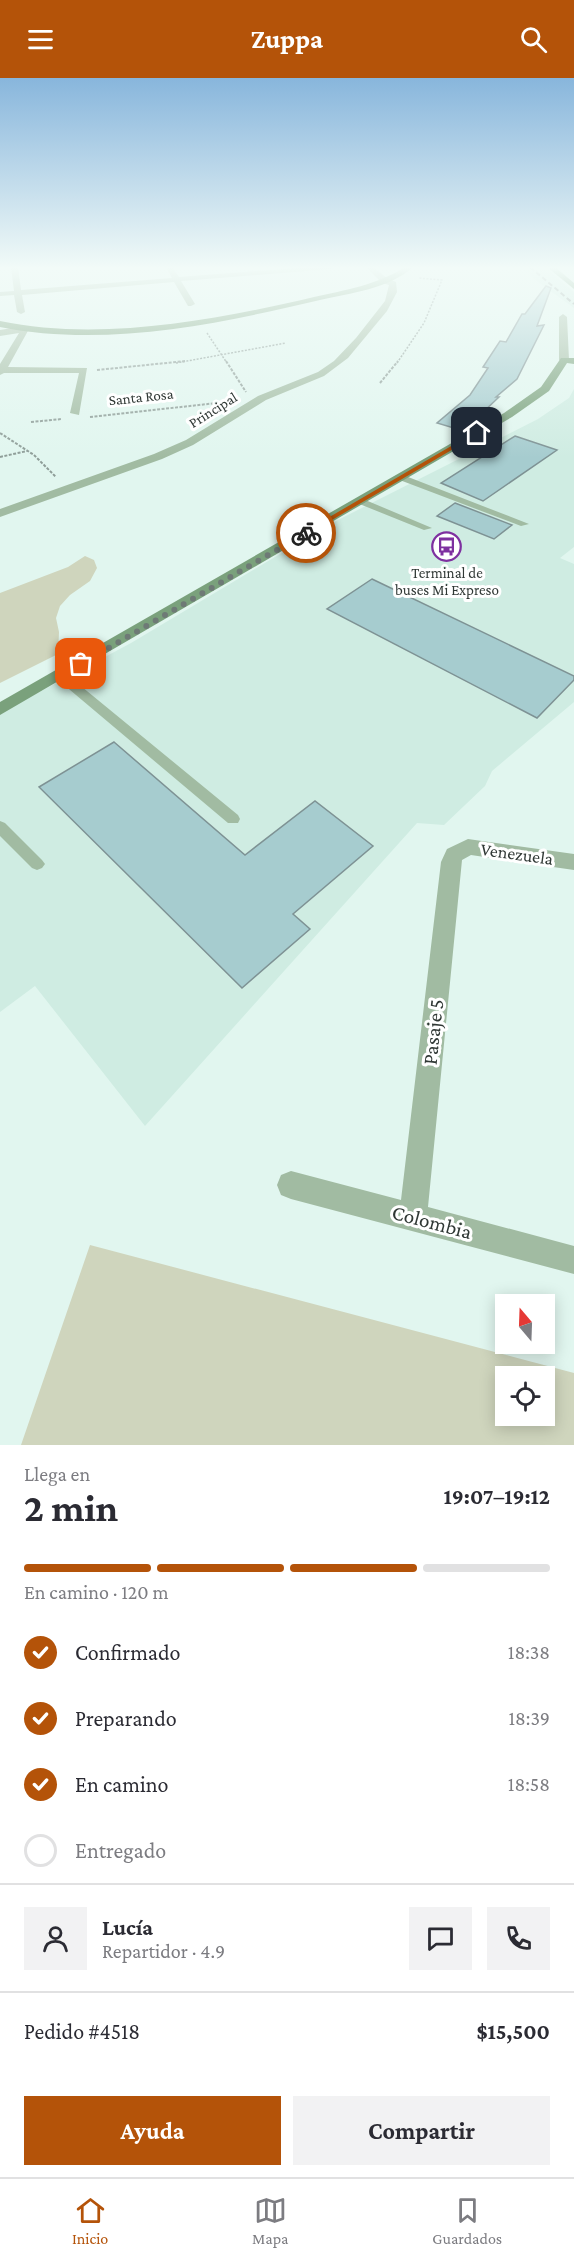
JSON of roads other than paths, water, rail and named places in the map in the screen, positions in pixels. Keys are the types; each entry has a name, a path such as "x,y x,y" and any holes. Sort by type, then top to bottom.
{"main road":[{"path":"0,709 61,676 535,398 569,361"}],"street":[{"path":"23,331 2,368 84,370 80,415"},
{"name":"Principal","path":"0,513 65,487 109,475 179,447 217,427 253,402 320,374 334,364 366,331"},
{"path":"565,331 569,361"},
{"name":"Venezuela","path":"460,850 478,848 574,862"},
{"name":"Pasaje 5","path":"413,1217 451,862 460,850"},
{"name":"Colombia","path":"291,1185 574,1260"}],"lane":[{"path":"400,477 524,524"},
{"path":"360,501 428,528"},
{"path":"61,676 233,819"},
{"path":"0,828 37,864"}],"place":[{"name":"Terminal de buses Mi Expreso","path":"447,546"}]}
